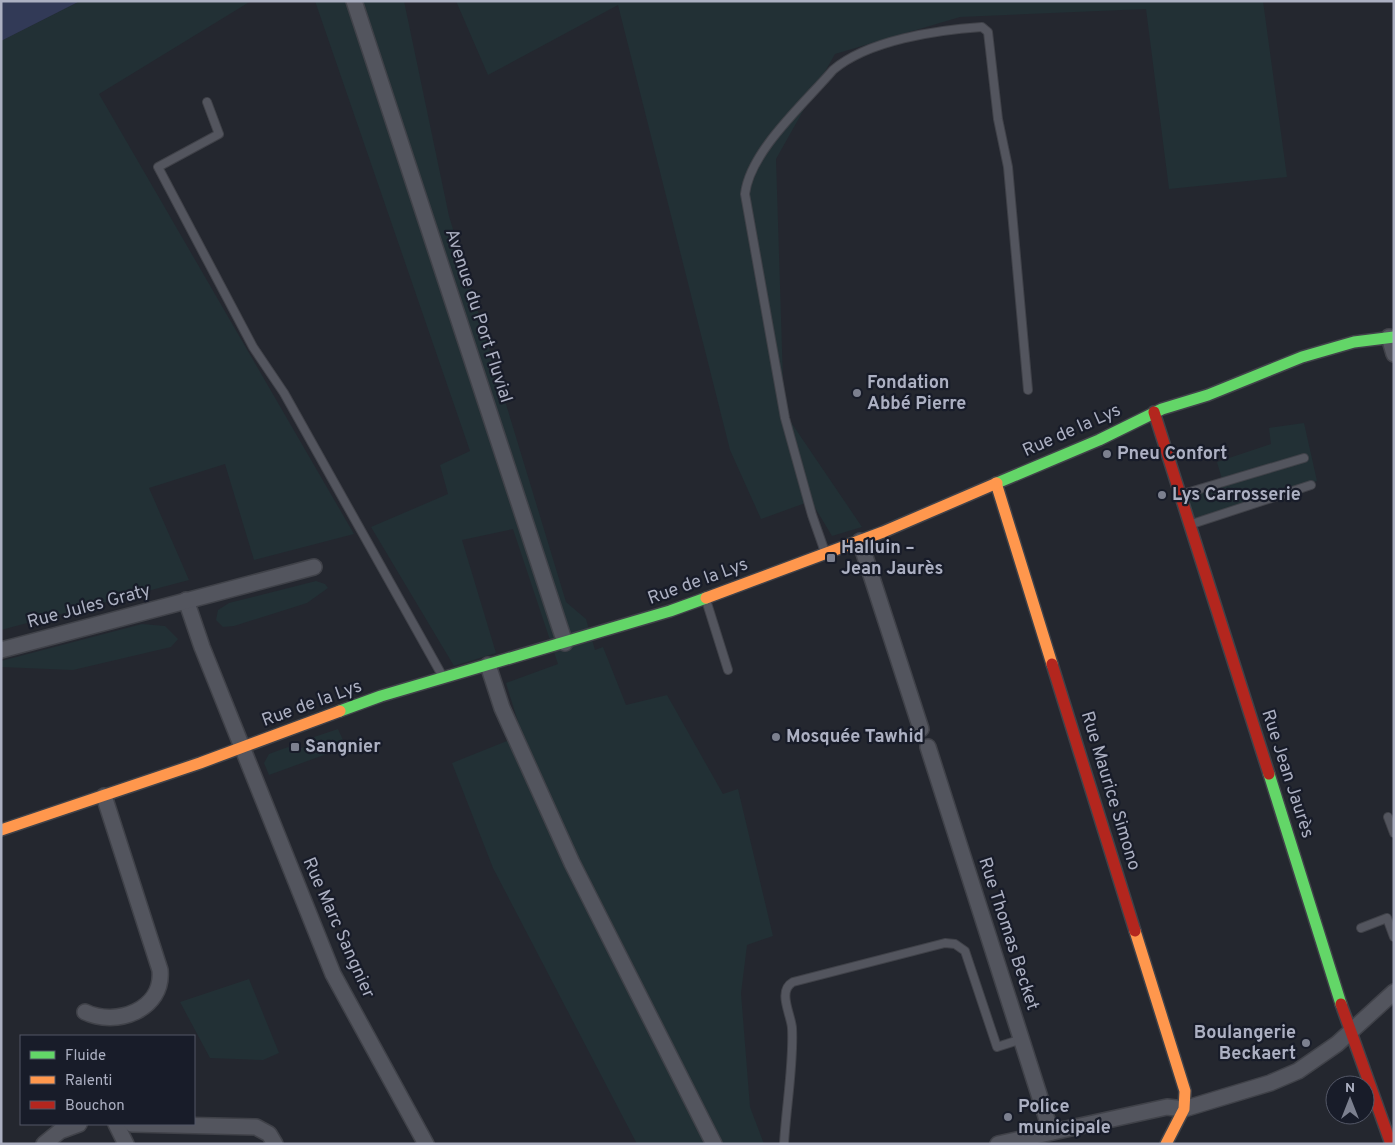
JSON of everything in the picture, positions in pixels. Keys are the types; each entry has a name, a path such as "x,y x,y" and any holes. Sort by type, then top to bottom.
{"main road":[{"name":"Rue de la Lys","path":"1,830 243,748 382,696 639,622 860,541 1104,438 1154,412 1208,395 1308,355 1354,342 1392,337"},
{"name":"Rue Jean Jaurès","path":"1154,412 1351,1032 1391,1144"},
{"name":"Rue Maurice Simono","path":"996,484 1185,1091 1184,1108"},
{"path":"1166,1144 1176,1128 1184,1108"}],"street":[{"name":"Avenue du Port Fluvial","path":"354,1 565,643"},
{"path":"1392,337 1394,354"},
{"path":"860,541 921,729"},
{"name":"Rue Jules Graty","path":"1,650 314,568"},
{"path":"186,600 243,748"},
{"path":"488,665 502,708 572,863 714,1144"},
{"name":"Rue Thomas Becket","path":"928,747 1051,1132"},
{"name":"Rue Marc Sangnier","path":"243,748 333,974 426,1144"},
{"path":"85,1012 105,1019 139,1010 151,1002 160,983 160,970 104,796"},
{"path":"1005,1143 1167,1107 1184,1108 1288,1076 1317,1059 1351,1032 1394,992"},
{"path":"44,1144 60,1131 76,1125"},
{"path":"116,1125 126,1144"},
{"path":"173,1125 256,1127 269,1134 274,1144"},
{"path":"1176,1128 1180,1144"}],"lane":[{"path":"826,554 816,527 786,424 745,194 751,169 761,153 832,70 841,64 867,52 922,34 982,27 988,32 998,119 1008,166 1028,390"},
{"path":"207,102 219,134 158,167 254,347 284,393 444,678"},
{"path":"1181,495 1304,458"},
{"path":"1190,525 1311,486"},
{"path":"706,598 728,670"},
{"path":"1388,817 1394,833"},
{"path":"1361,928 1387,918 1394,937"},
{"path":"784,1144 792,1029 785,993 788,985 793,982 945,943 955,944 965,951 997,1047 1022,1039"}],"shaded area":[{"path":"80,1 251,1 99,94 354,534 254,560 225,464 149,488 189,580 1,630 1,41"},
{"path":"315,1 404,1 449,216 566,602 586,619 595,650 603,647 626,705 667,695 723,794 738,789 773,936 747,945 741,993 750,1107 764,1144 637,1144 493,868 452,763 522,735 506,683 558,664 513,529 462,540 496,653 454,666 371,527 448,494 440,465 470,451"},
{"path":"456,1 1263,1 1287,177 1169,189 1146,9 960,17 835,54 776,159 784,412 862,527 832,536 811,501 761,519 730,450 618,5 488,75"},
{"path":"1304,423 1317,481 1193,520 1187,497 1224,486 1217,462 1271,444 1269,428"},
{"path":"316,581 325,584 328,588 307,603 234,626 223,627 216,620 218,610 229,603"},
{"path":"142,624 165,626 178,639 171,647 73,670 1,667 1,661"},
{"path":"338,729 346,747 269,775 264,763 269,754 288,747 294,751 308,745 314,737"},
{"path":"249,979 279,1053 263,1060 210,1058 180,1002"}],"water":[{"path":"1,1 80,1 1,41"}],"traffic: fast":[{"path":"997,483 1099,440 1162,409 1208,395 1302,357 1354,342 1394,337"},
{"path":"340,711 381,696 670,611 706,598"},
{"path":"1269,774 1341,1004"}],"traffic: slow":[{"path":"996,483 1052,664"},
{"path":"706,598 883,532 997,483"},
{"path":"1,830 200,763 340,711"},
{"path":"1135,931 1185,1091 1184,1109 1166,1144"}],"traffic: jam":[{"path":"1154,412 1269,774"},
{"path":"1052,664 1135,931"},
{"path":"1341,1004 1391,1144"}],"place":[{"name":"Fondation Abbé Pierre","path":"857,393"},
{"name":"Pneu Confort","path":"1107,454"},
{"name":"Lys Carrosserie","path":"1162,495"},
{"name":"Halluin – Jean Jaurès","path":"831,558"},
{"name":"Mosquée Tawhid","path":"776,737"},
{"name":"Sangnier","path":"295,747"},
{"name":"Boulangerie Beckaert","path":"1306,1043"},
{"name":"Police municipale","path":"1008,1117"}]}
